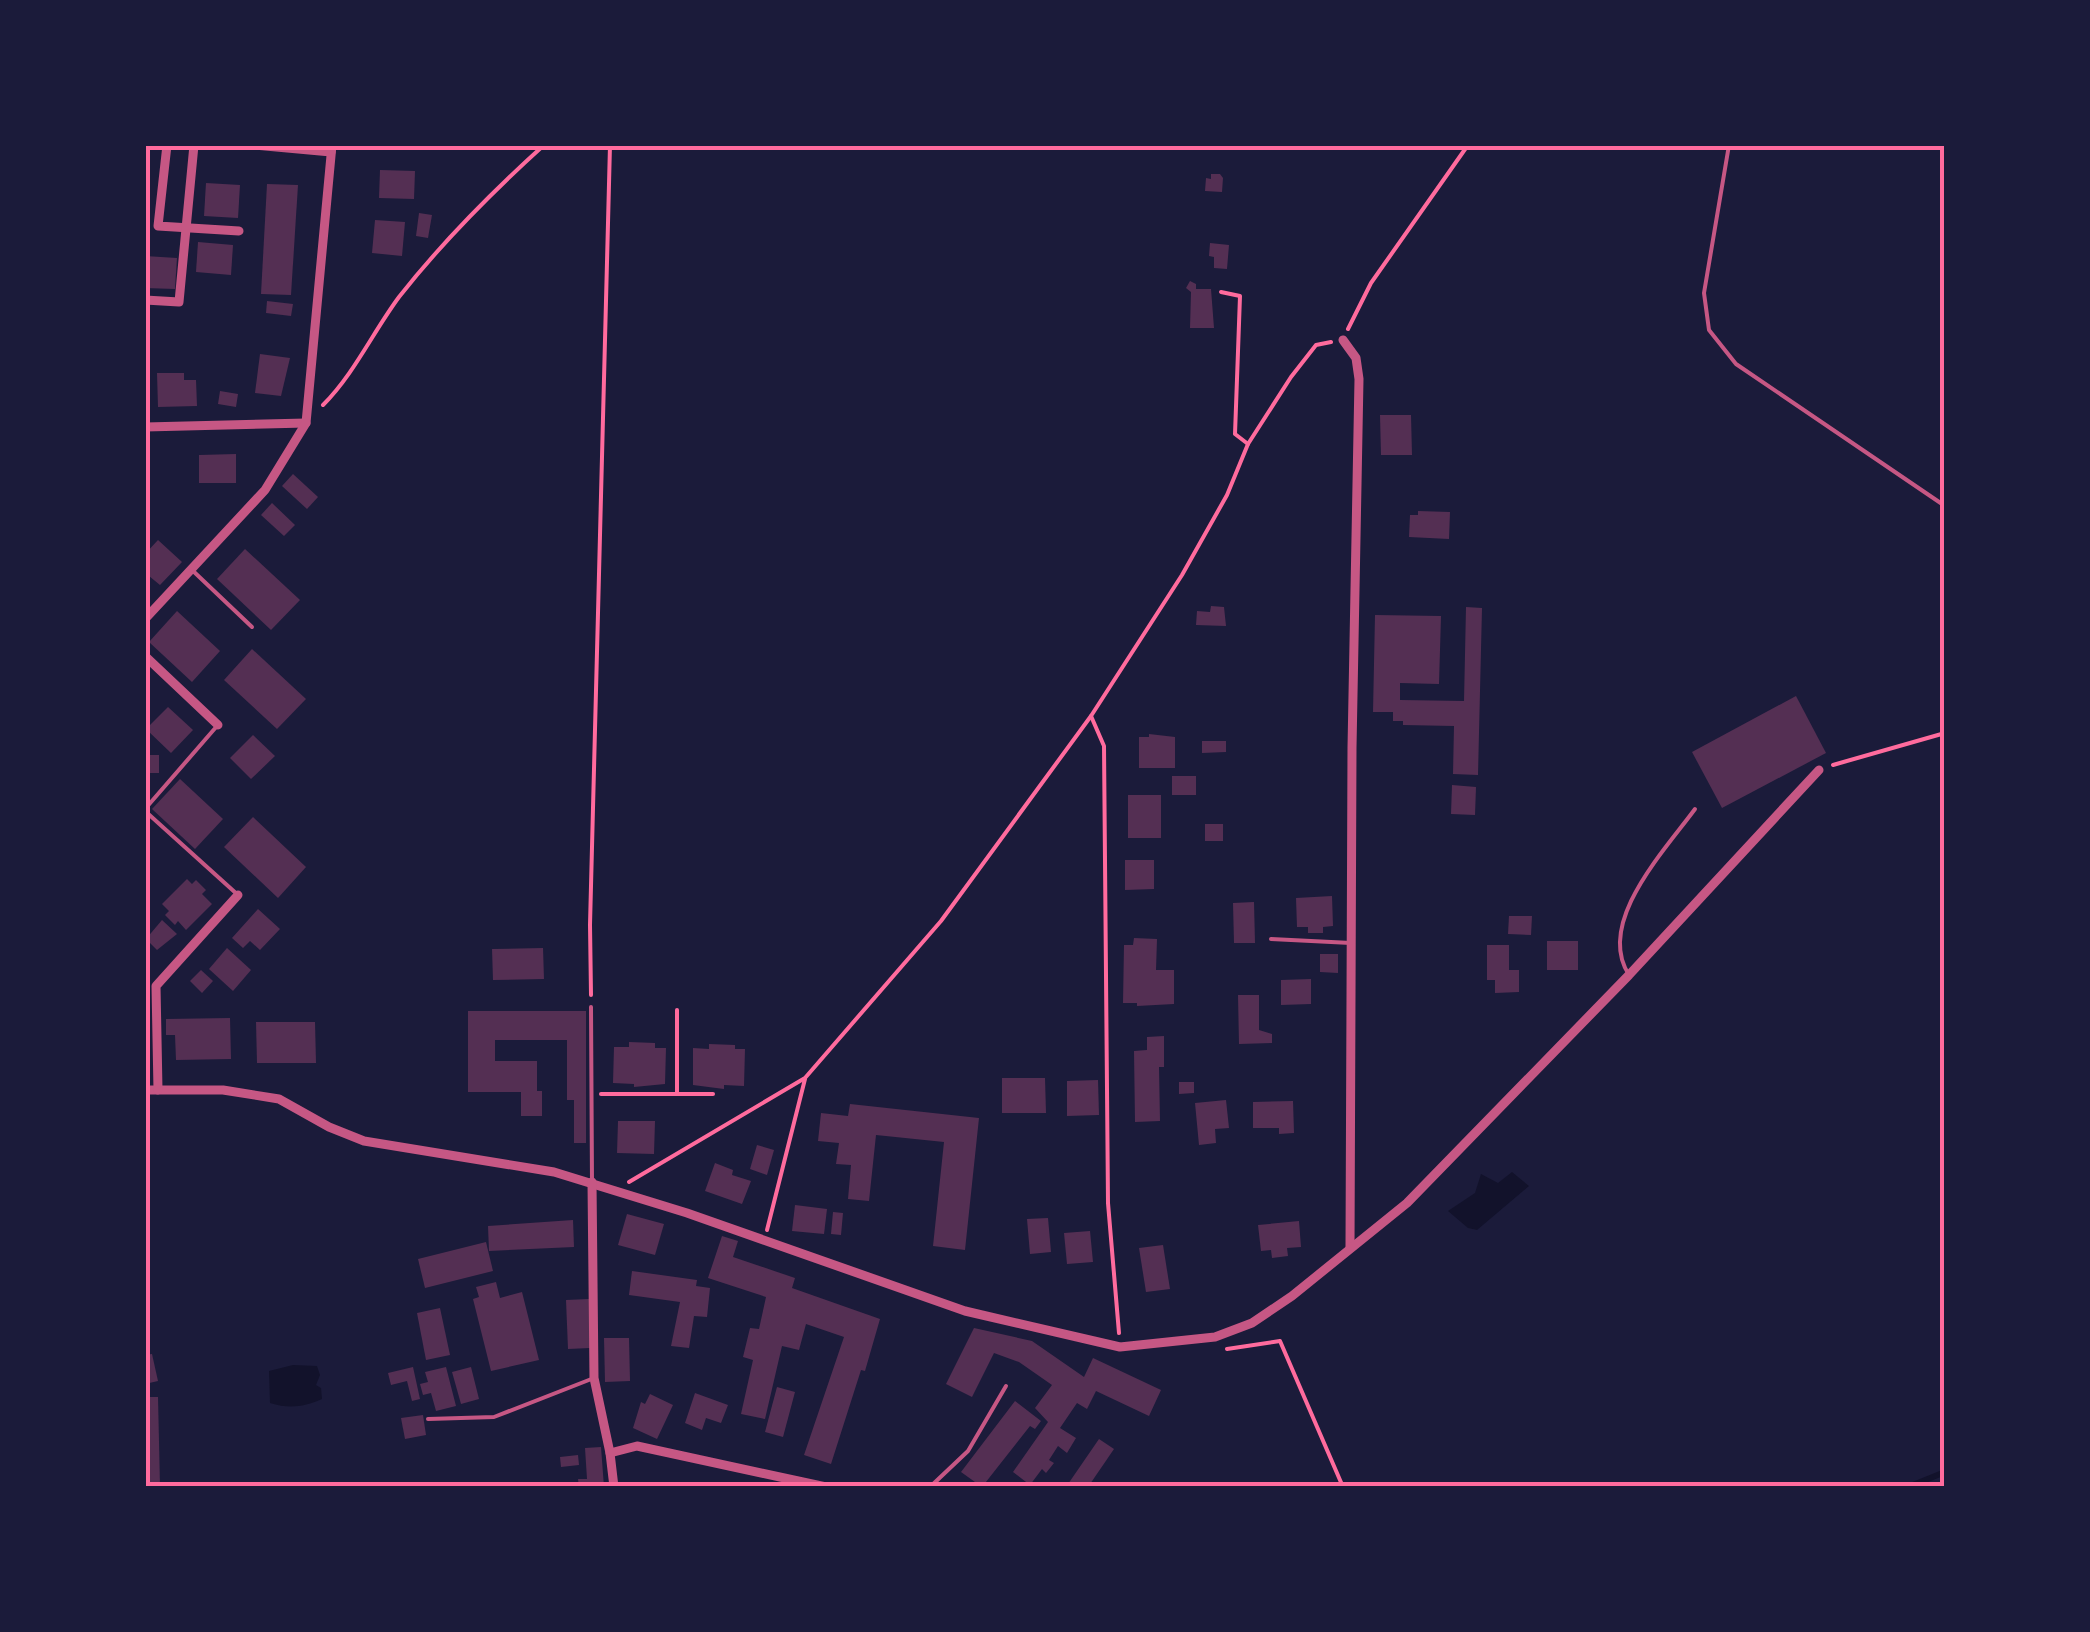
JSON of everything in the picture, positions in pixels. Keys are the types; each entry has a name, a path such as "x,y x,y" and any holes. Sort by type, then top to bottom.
{"street":[{"path":"167,145 158,226 239,231"},
{"path":"145,300 179,302 194,145"},
{"path":"145,619 265,490 306,423 332,148 252,145"},
{"path":"1343,340 1356,358 1359,379 1350,1247"},
{"path":"145,426 306,423"},
{"path":"145,656 218,724"},
{"path":"145,1090 223,1090 279,1099 364,1141 554,1172 592,1182 965,1311 1120,1347 1215,1337 1252,1323 1322,1274 1407,1202 1629,975 1819,770"},
{"path":"158,1090 156,986 238,895"},
{"path":"592,1182 594,1378 614,1487"},
{"path":"610,1453 637,1446 826,1487"}],"lane":[{"path":"1729,145 1704,293 1709,330 1736,364 1945,506"},
{"path":"192,570 252,627"},
{"path":"218,724 145,810 238,895"},
{"path":"1629,975 1620,962 1620,924 1646,875 1695,809"},
{"path":"1272,939 1351,943"},
{"path":"591,1008 592,1182"},
{"path":"428,1419 494,1417 594,1378"},
{"path":"930,1487 968,1451 1006,1386"}],"path":[{"path":"306,423 333,395 436,252 477,205 544,145"},
{"path":"591,1008 610,145"},
{"path":"617,1189 806,1078 941,920 1091,716 1182,576 1226,495 1248,444 1291,378 1316,345 1343,340 1371,283 1468,145"},
{"path":"1221,292 1240,296 1235,434 1248,444"},
{"path":"1091,716 1104,746 1108,1203 1120,1347"},
{"path":"1819,770 1945,732"},
{"path":"677,1010 677,1094"},
{"path":"765,1239 806,1078"},
{"path":"591,1094 714,1094"},
{"path":"1220,1350 1280,1341 1343,1487"}],"shaded area":[{"path":"1512,1172 1529,1186 1477,1230 1468,1228 1448,1211 1475,1193 1481,1174 1498,1183"},
{"path":"293,1365 317,1366 320,1375 316,1385 321,1388 322,1399 296,1406 270,1403 269,1371"}],"building":[{"path":"380,170 415,171 414,199 379,198"},
{"path":"1211,174 1223,178 1222,192 1205,191 1206,178 1211,179"},
{"path":"206,183 240,185 238,218 204,216"},
{"path":"267,184 298,185 291,295 261,294"},
{"path":"419,213 432,215 428,238 416,236"},
{"path":"375,220 405,222 402,256 372,253"},
{"path":"198,242 233,245 231,275 196,272"},
{"path":"1210,243 1229,245 1227,269 1214,268 1214,257 1209,256"},
{"path":"145,256 177,258 175,289 145,288"},
{"path":"1190,281 1196,289 1211,289 1214,328 1190,328 1191,292 1186,288"},
{"path":"267,301 293,304 291,316 266,313"},
{"path":"260,354 290,358 281,396 255,393"},
{"path":"157,373 184,373 184,380 196,380 197,406 158,407"},
{"path":"220,391 238,394 236,407 218,404"},
{"path":"1380,415 1411,415 1412,455 1381,455"},
{"path":"236,454 236,483 199,483 199,455"},
{"path":"293,474 318,497 307,509 282,486"},
{"path":"272,503 295,525 284,536 261,515"},
{"path":"1418,511 1450,512 1449,539 1409,537 1410,515 1418,515"},
{"path":"158,540 182,562 160,585 149,576 145,580 145,554"},
{"path":"245,549 300,600 271,630 217,579"},
{"path":"1211,606 1224,607 1226,626 1196,625 1197,611 1210,612"},
{"path":"1466,607 1482,608 1478,775 1453,774 1454,726 1403,725 1403,721 1393,721 1393,712 1373,712 1375,615 1441,616 1439,684 1400,683 1400,700 1464,701"},
{"path":"177,611 220,651 192,682 149,642"},
{"path":"252,649 306,699 277,729 224,680"},
{"path":"1796,696 1826,753 1722,808 1692,752"},
{"path":"168,707 193,730 171,753 146,729"},
{"path":"253,735 275,756 251,779 230,758"},
{"path":"1139,737 1175,737 1175,768 1139,768"},
{"path":"1202,741 1226,741 1226,752 1202,753"},
{"path":"145,755 159,755 159,773 145,773"},
{"path":"1172,776 1196,776 1196,795 1172,795"},
{"path":"180,779 223,819 195,849 152,809"},
{"path":"1452,785 1476,787 1475,815 1451,814"},
{"path":"1128,795 1161,795 1161,838 1128,838"},
{"path":"253,817 306,867 278,898 224,847"},
{"path":"1205,824 1223,824 1223,841 1205,841"},
{"path":"1125,860 1154,860 1154,889 1125,890"},
{"path":"187,879 192,884 196,880 206,890 202,894 212,904 186,930 165,915 169,911 162,904"},
{"path":"1332,896 1333,926 1323,927 1323,933 1308,933 1308,927 1297,927 1296,898"},
{"path":"1254,902 1255,943 1234,943 1233,903"},
{"path":"258,909 280,929 260,950 250,941 243,948 232,938"},
{"path":"1509,916 1532,916 1531,935 1508,934"},
{"path":"162,920 177,934 157,950 146,939"},
{"path":"1134,938 1157,939 1156,970 1174,970 1174,1004 1123,1003 1124,945 1133,945"},
{"path":"1547,941 1578,941 1578,970 1547,970"},
{"path":"1487,945 1509,945 1509,970 1519,970 1519,992 1495,993 1495,980 1487,980"},
{"path":"227,948 251,970 233,991 209,969"},
{"path":"543,948 544,979 493,980 492,949"},
{"path":"1320,954 1338,954 1338,973 1320,972"},
{"path":"201,970 213,981 202,993 190,981"},
{"path":"1311,979 1311,1004 1281,1005 1281,980"},
{"path":"1238,995 1259,995 1259,1030 1272,1034 1272,1043 1239,1044"},
{"path":"468,1011 586,1011 586,1143 574,1143 574,1100 567,1100 567,1040 495,1040 495,1061 537,1061 542,1116 521,1116 521,1092 468,1092"},
{"path":"230,1018 231,1059 176,1060 175,1035 166,1035 166,1019"},
{"path":"256,1022 315,1022 316,1063 257,1063"},
{"path":"1164,1036 1164,1067 1159,1067 1160,1121 1135,1122 1134,1051 1147,1050 1147,1037"},
{"path":"629,1042 655,1043 655,1048 666,1048 665,1084 634,1087 613,1083 614,1047 629,1047"},
{"path":"709,1044 745,1049 744,1086 724,1085 724,1089 693,1085 693,1048 709,1049"},
{"path":"1002,1078 1045,1078 1046,1113 1002,1113"},
{"path":"1098,1080 1099,1115 1067,1116 1067,1081"},
{"path":"1179,1082 1194,1082 1194,1093 1179,1094"},
{"path":"1226,1100 1229,1128 1215,1129 1216,1143 1199,1145 1195,1103"},
{"path":"1293,1101 1294,1133 1279,1134 1279,1128 1253,1128 1253,1102"},
{"path":"850,1104 979,1118 965,1250 933,1246 944,1142 876,1135 869,1201 848,1199 851,1165 836,1164 839,1143 818,1141 821,1113 848,1116"},
{"path":"618,1121 655,1121 654,1154 617,1153"},
{"path":"757,1145 774,1150 767,1175 750,1169"},
{"path":"715,1163 733,1170 732,1175 751,1181 742,1204 705,1191"},
{"path":"795,1205 827,1209 824,1234 792,1231"},
{"path":"833,1212 843,1213 841,1235 831,1234"},
{"path":"627,1214 664,1224 655,1255 618,1245"},
{"path":"1048,1218 1051,1252 1030,1254 1027,1219"},
{"path":"573,1220 574,1247 489,1251 488,1226"},
{"path":"1299,1221 1301,1247 1287,1248 1288,1256 1272,1258 1271,1250 1261,1251 1258,1225"},
{"path":"1090,1231 1093,1262 1067,1264 1064,1233"},
{"path":"722,1236 738,1241 733,1257 795,1278 792,1288 880,1319 831,1464 804,1455 844,1337 806,1324 799,1350 782,1346 765,1419 741,1414 753,1360 743,1357 750,1328 759,1329 766,1297 708,1278"},
{"path":"486,1242 493,1271 425,1288 418,1259"},
{"path":"1163,1245 1170,1289 1146,1292 1139,1248"},
{"path":"632,1271 697,1280 696,1286 710,1288 707,1317 694,1316 689,1348 671,1346 680,1302 629,1295"},
{"path":"496,1282 500,1298 522,1292 539,1360 491,1371 473,1299 479,1297 476,1287"},
{"path":"589,1299 590,1348 568,1349 566,1300"},
{"path":"440,1308 450,1355 426,1360 417,1313"},
{"path":"974,1328 1032,1341 1084,1377 1093,1358 1161,1390 1149,1416 1096,1391 1087,1409 1077,1403 1060,1428 1076,1438 1067,1453 1058,1446 1049,1460 1054,1463 1046,1473 1042,1469 1030,1485 1013,1472 1048,1422 1035,1408 1052,1385 1019,1362 994,1353 972,1397 946,1384"},
{"path":"604,1338 629,1338 630,1381 605,1382"},
{"path":"152,1354 158,1381 145,1384 145,1355"},
{"path":"413,1367 420,1399 412,1401 407,1381 391,1385 388,1373"},
{"path":"446,1367 456,1406 436,1411 431,1393 423,1395 420,1384 428,1382 425,1372"},
{"path":"471,1367 479,1399 461,1404 452,1372"},
{"path":"777,1387 795,1392 783,1437 765,1432"},
{"path":"695,1393 728,1405 721,1423 706,1418 702,1430 685,1423"},
{"path":"650,1394 673,1405 657,1439 633,1428 641,1402 645,1404"},
{"path":"145,1397 158,1397 160,1487 145,1487"},
{"path":"1015,1401 1041,1421 1035,1429 1030,1426 982,1487 961,1472"},
{"path":"423,1415 426,1435 405,1439 401,1418"},
{"path":"1099,1439 1114,1449 1088,1487 1066,1487"},
{"path":"601,1447 604,1487 579,1487 578,1479 587,1479 585,1448"},
{"path":"578,1455 579,1465 561,1467 560,1457"}],"waterway":[{"path":"1908,1487 1945,1472"}]}
